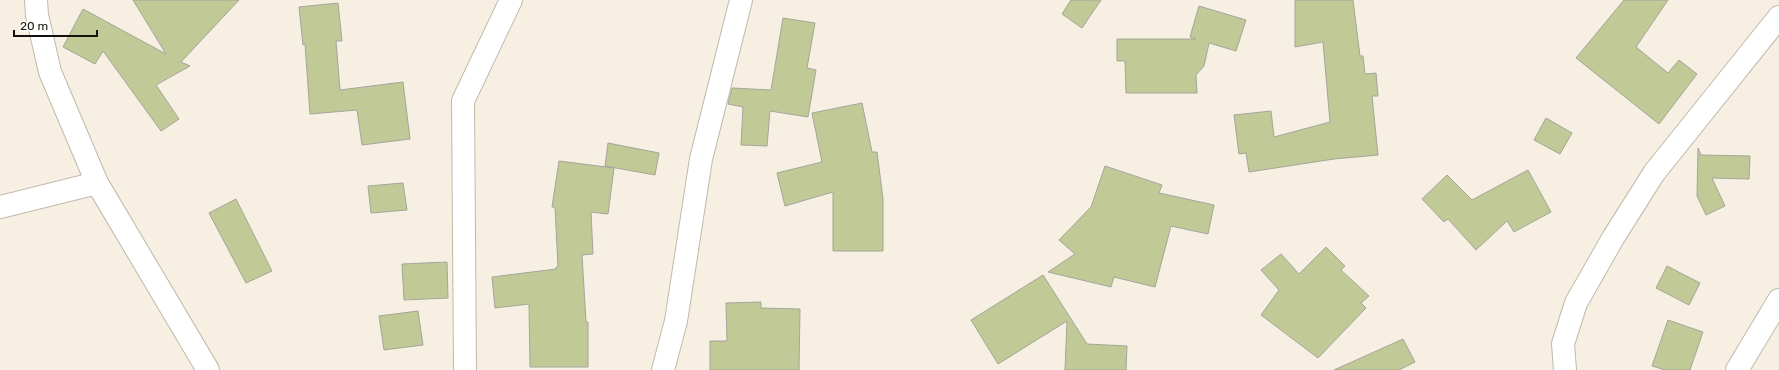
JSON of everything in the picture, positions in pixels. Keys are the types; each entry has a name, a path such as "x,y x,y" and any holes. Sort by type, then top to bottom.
{"street":[{"path":"36,0 37,15 50,72 97,183 208,370"},
{"path":"465,370 463,102 511,0"},
{"path":"663,370 676,321 701,159 741,0"},
{"path":"1565,370 1564,344 1576,303 1613,238 1654,173 1779,17"},
{"path":"0,207 97,183"},
{"path":"1737,370 1779,300"}],"building":[{"path":"133,0 239,0 181,62 190,66 156,85 179,119 161,131 103,51 95,64 63,47 83,9 166,54"},
{"path":"1071,0 1101,0 1082,28 1062,14"},
{"path":"1295,0 1353,0 1360,56 1363,56 1365,74 1376,73 1378,96 1372,96 1378,155 1334,159 1249,172 1246,153 1239,154 1234,115 1271,111 1274,137 1330,122 1323,42 1295,47"},
{"path":"1624,0 1668,0 1636,47 1668,73 1679,60 1697,74 1659,124 1576,58"},
{"path":"338,3 342,41 336,41 340,90 403,82 410,139 362,145 357,110 310,114 305,44 303,45 299,7"},
{"path":"1199,6 1246,20 1236,51 1209,43 1204,66 1196,75 1197,93 1126,93 1125,61 1117,61 1117,39 1196,39 1190,37"},
{"path":"783,18 815,23 807,68 816,70 808,117 770,111 767,146 741,145 743,107 728,104 732,88 771,90"},
{"path":"862,103 872,152 877,152 883,199 883,251 833,251 833,192 785,206 777,173 822,162 812,113"},
{"path":"1546,118 1572,133 1560,154 1534,140"},
{"path":"608,143 659,153 655,175 605,166"},
{"path":"1698,148 1701,155 1750,156 1749,179 1712,178 1725,206 1706,215 1697,196"},
{"path":"559,161 614,168 608,214 591,212 593,254 582,255 586,322 588,322 588,367 530,367 529,304 495,308 492,277 556,269 556,267 558,267 555,207 552,207"},
{"path":"1105,166 1162,185 1159,193 1214,205 1208,234 1171,226 1155,287 1114,277 1111,287 1048,272 1075,254 1059,240 1091,207"},
{"path":"1528,170 1551,212 1514,232 1507,221 1476,250 1448,219 1444,222 1422,199 1447,175 1472,200"},
{"path":"403,183 407,210 371,213 368,186"},
{"path":"236,199 272,271 246,283 209,213"},
{"path":"1326,247 1345,266 1341,270 1369,296 1361,303 1366,308 1318,358 1261,315 1279,290 1261,270 1281,254 1299,274"},
{"path":"447,262 448,298 404,300 402,264"},
{"path":"1667,266 1700,283 1689,305 1656,288"},
{"path":"1043,275 1087,344 1127,346 1126,370 1065,370 1067,321 998,364 971,320"},
{"path":"761,302 761,308 800,309 799,370 710,370 710,341 727,341 726,303"},
{"path":"418,311 423,345 384,350 379,316"},
{"path":"1668,320 1703,332 1690,370 1665,370 1652,366"},
{"path":"1403,339 1415,362 1399,370 1334,370"}]}
